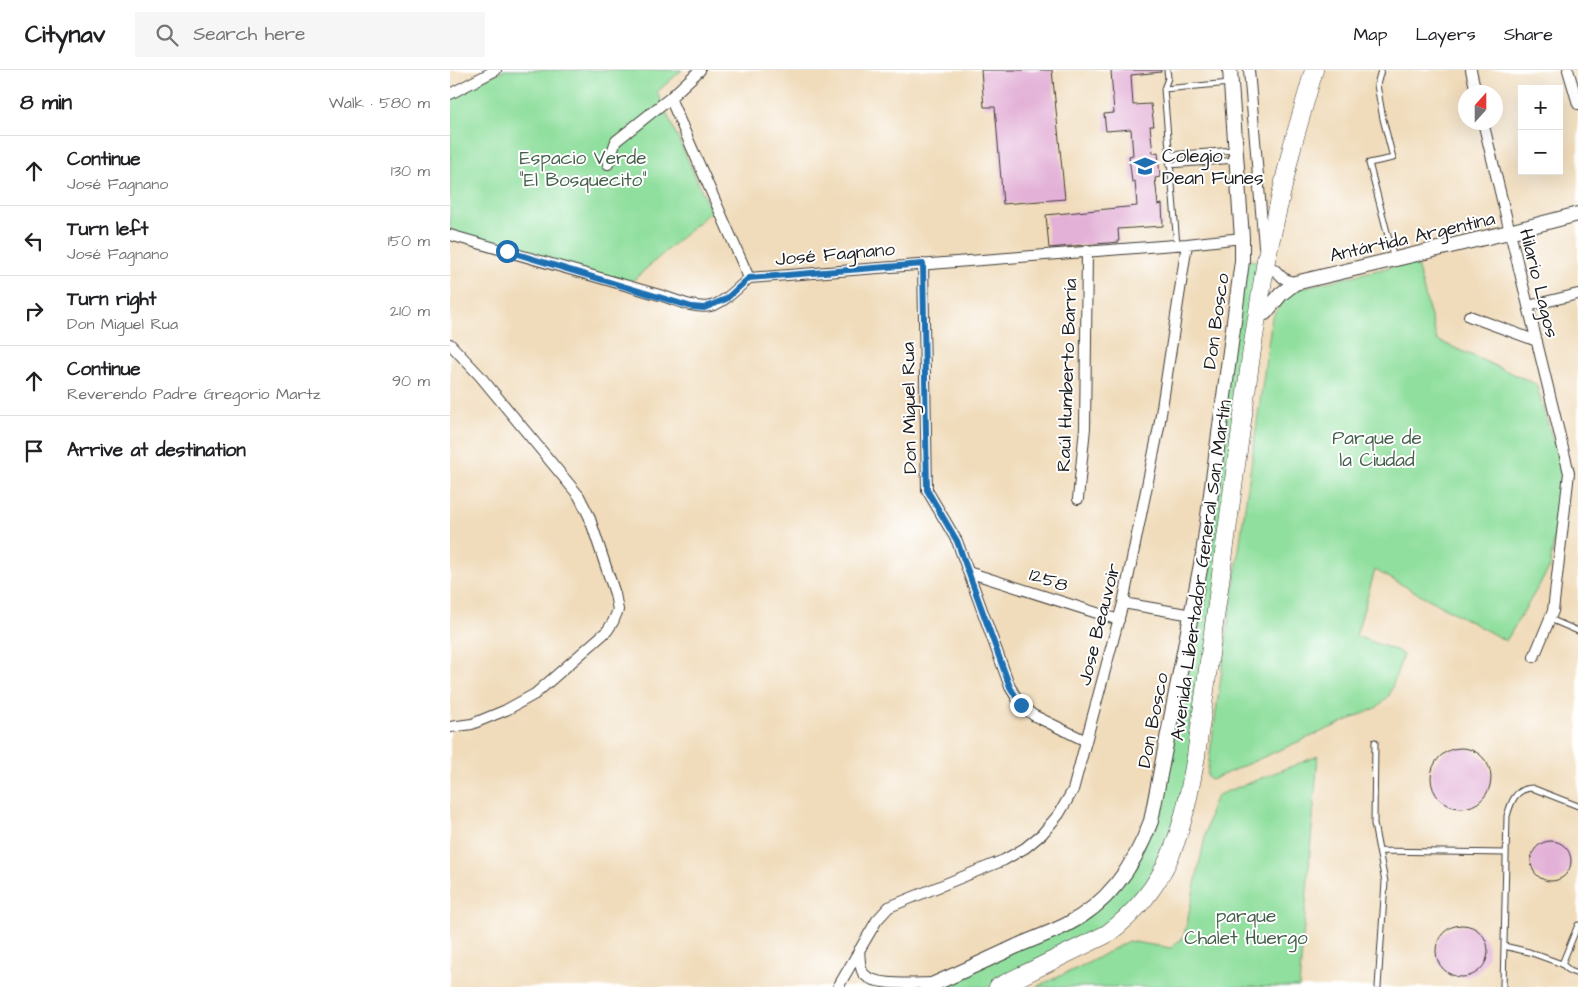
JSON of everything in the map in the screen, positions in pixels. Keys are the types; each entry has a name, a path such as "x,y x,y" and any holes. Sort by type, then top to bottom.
{"highway":[{"name":"Avenida Libertador General San Martín","path":"998,987 1107,934 1123,922 1153,889 1177,842 1188,805 1196,756 1251,356 1270,265 1288,153 1314,70"},
{"name":"Avenida Libertador General San Martín","path":"1019,987 1076,961 1120,936 1155,900 1172,877 1184,854 1192,825 1201,777 1240,522 1270,265 1323,70"}],"main road":[{"name":"Don Bosco","path":"932,985 1066,925 1088,911 1106,896 1121,878 1140,847 1151,821 1203,554 1242,261 1230,76"},
{"name":"Antártida Argentina","path":"1265,313 1281,294 1295,283 1578,214"}],"street":[{"path":"450,94 496,70"},
{"path":"608,164 616,141 670,98 700,70"},
{"path":"1249,70 1270,265 1283,278 1295,283"},
{"path":"1471,70 1474,85"},
{"path":"1568,70 1578,104"},
{"path":"450,235 656,294 692,307 704,308 726,299 749,278 670,98"},
{"name":"Hilario Lagos","path":"1485,130 1528,306 1573,473 1553,611 1534,657"},
{"name":"José Fagnano","path":"749,278 1242,238"},
{"name":"Jose Beauvoir","path":"859,950 877,920 889,907 1004,860 1025,848 1042,834 1059,814 1073,790 1124,603 1159,427 1182,244"},
{"name":"Raúl Humberto Barría","path":"1078,499 1085,428 1087,251"},
{"name":"Don Miguel Rua","path":"923,264 927,490 957,541 1010,687 1021,705 1033,715 1086,741"},
{"path":"1528,306 1578,294"},
{"path":"1469,316 1537,341"},
{"path":"450,344 480,376 579,496 589,516 615,594 618,610 607,631 535,694 506,710 472,724 450,727"},
{"name":"1258","path":"968,572 1119,620"},
{"path":"1124,603 1192,615"},
{"path":"859,950 864,976 873,982 882,984 932,985"},
{"path":"838,987 859,950"}],"lane":[{"path":"1167,70 1168,78 1164,89 1169,164 1182,244"},
{"path":"1380,70 1377,85 1382,119 1393,158 1369,163 1394,259"},
{"path":"1164,89 1230,76"},
{"path":"1169,155 1236,155"},
{"path":"1169,164 1236,155"},
{"path":"1268,224 1270,265"},
{"path":"1550,619 1578,631"},
{"path":"1375,742 1374,824 1386,882 1378,987"},
{"path":"1503,987 1507,816 1511,804 1517,793 1532,788 1578,806"},
{"path":"1379,851 1506,853"},
{"path":"1562,964 1578,925"},
{"path":"1504,946 1529,952 1562,964 1570,971 1578,974"}],"green space":[{"name":"Espacio Verde “El Bosquecito”","path":"504,70 682,70 657,92 711,211 630,283 463,236 450,229 450,95"},
{"path":"1266,260 1183,823 1123,922 998,987 927,987 1088,911 1144,840 1192,615 1242,261"},
{"name":"Parque de la Ciudad","path":"1416,261 1437,340 1536,384 1563,475 1550,567 1506,641 1375,570 1356,636 1398,651 1403,655 1389,696 1376,708 1211,780 1207,775 1272,317 1283,300 1297,289"},
{"name":"parque Chalet Huergo","path":"1318,756 1299,987 1036,987 1088,963 1128,941 1171,948 1184,936 1212,804 1218,795"}],"building":[{"path":"981,70 1052,70 1065,199 1003,204 995,107 984,107"},
{"name":"Colegio Dean Funes","path":"1111,70 1161,70 1161,72 1131,75 1133,105 1151,104 1154,126 1150,126 1153,153 1158,152 1160,177 1155,178 1158,205 1162,204 1163,226 1118,229 1119,242 1049,248 1046,215 1137,206 1135,181 1132,182 1129,156 1133,155 1131,129 1106,131 1104,114 1114,113"},
{"path":"1461,748 1477,753 1482,757 1486,762 1491,778 1486,794 1482,799 1477,803 1461,808 1445,803 1440,799 1436,794 1431,778 1436,762 1440,757 1445,753"},
{"path":"1555,841 1562,844 1568,850 1571,861 1570,869 1562,878 1555,881 1547,881 1540,878 1532,869 1531,857 1534,850 1543,842"},
{"path":"1457,925 1467,925 1476,929 1484,937 1488,951 1484,965 1476,973 1467,977 1457,977 1448,973 1440,965 1436,956 1436,946 1440,937 1448,929"}],"place":[{"name":"Colegio Dean Funes","path":"1145,166"}],"route":[{"path":"507,251 663,296 692,307 704,308 726,299 749,278 923,264 927,490 950,526 957,541 1010,687 1021,705"}]}
